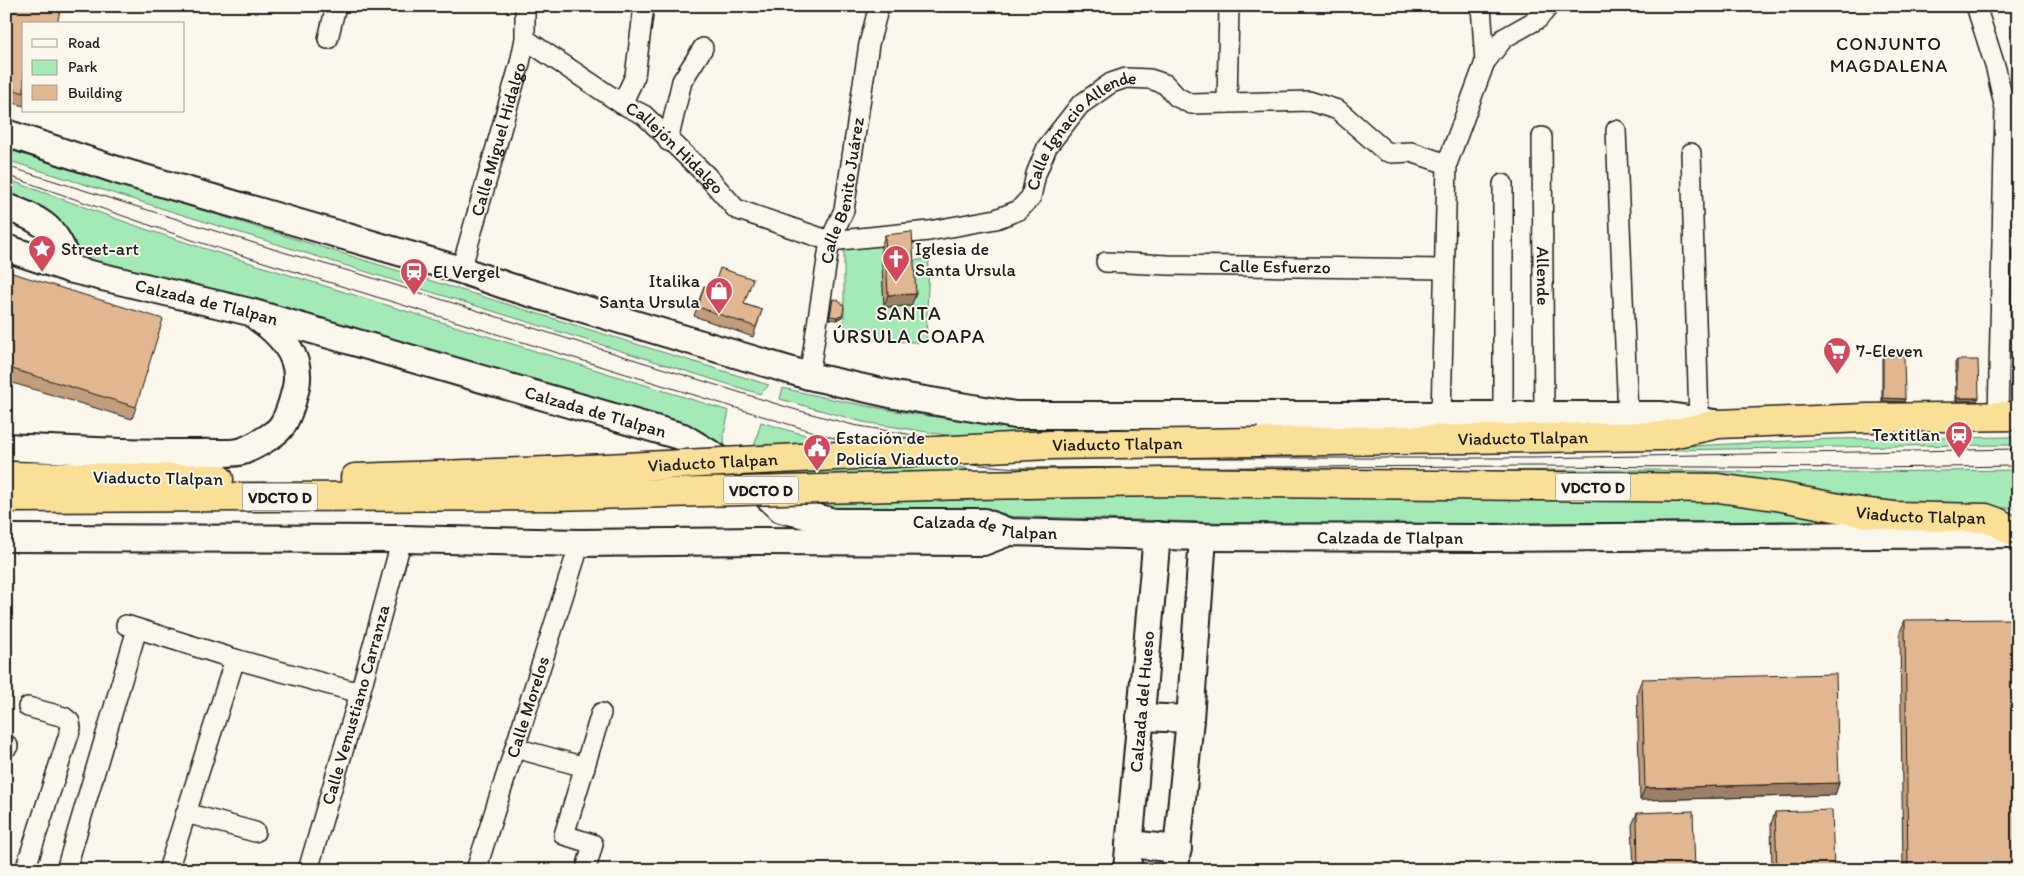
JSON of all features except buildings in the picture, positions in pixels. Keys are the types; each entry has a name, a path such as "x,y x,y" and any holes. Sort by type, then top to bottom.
{"highway":[{"path":"1709,422 2008,416"},
{"name":"Viaducto Tlalpan","path":"6,476 216,479 395,477 551,484 1050,445 1662,436 1709,422"},
{"name":"Viaducto Tlalpan","path":"6,498 551,484 968,485 1163,482 1718,488 1894,516 1986,518 2018,534"}],"main road":[{"path":"6,132 120,171 461,270 510,287 809,376 895,395 1015,415 1662,416 1709,422"},
{"path":"6,207 36,218 50,230 60,244 69,268"},
{"name":"Calzada de Tlalpan","path":"6,248 69,268 250,312 683,437 744,474 781,509 834,522 984,522 1009,532 1203,537 1484,538 2018,534"},
{"name":"Viaducto Tlalpan","path":"6,447 160,454 241,452 265,439 281,427 292,404 296,385 296,364 289,347 274,329 250,312"},
{"path":"6,538 402,538 580,543 760,541 983,542 1009,532"},
{"name":"Calzada del Hueso","path":"1128,857 1157,535"},
{"path":"1128,857 1176,859 1190,719 1203,537"},
{"path":"1140,716 1190,719"}],"street":[{"path":"328,39 336,6"},
{"name":"Calle Miguel Hidalgo","path":"461,270 520,63 525,39 525,6"},
{"path":"622,104 634,76 644,6"},
{"name":"Calle Benito Juárez","path":"809,376 830,241 844,210 869,44 879,6"},
{"path":"1227,103 1229,6"},
{"path":"1480,6 1485,62"},
{"path":"1441,416 1447,164 1485,62 1504,38 1538,19 1549,6"},
{"path":"1976,6 1996,69 2005,109 2008,416"},
{"name":"Callejón Hidalgo","path":"525,39 622,104 644,115 668,141 707,176 736,209 830,241"},
{"path":"668,141 682,81 703,48"},
{"name":"Calle Ignacio Allende","path":"830,241 929,231 996,219 1019,210 1031,197 1036,174 1047,146 1080,105 1111,83 1126,78 1150,78 1165,84 1177,97 1191,104 1309,101 1338,110 1385,151 1392,153 1411,152 1447,164"},
{"path":"1616,130 1628,416"},
{"name":"Allende","path":"1542,137 1544,416"},
{"path":"1691,154 1709,422"},
{"path":"1503,184 1503,416"},
{"name":"Calle Esfuerzo","path":"1106,262 1168,265 1444,269"},
{"name":"Calle Venustiano Carranza","path":"308,870 360,693 402,538"},
{"name":"Calle Morelos","path":"476,870 580,543"},
{"path":"66,870 131,627 235,659 360,693"},
{"path":"168,870 235,659"},
{"path":"25,870 71,728 70,722 64,717 28,707"},
{"path":"586,869 593,844 564,835 601,713"},
{"path":"515,748 585,766"},
{"path":"186,813 255,832"}],"green space":[{"path":"6,149 769,385 760,394 6,160"},
{"path":"6,179 212,251 729,411 724,434 725,453 95,262 6,200"},
{"path":"881,240 884,307 909,261 929,259 926,343 844,337 844,242"},
{"path":"783,388 866,406 950,419 1034,427 1119,431 1010,445 863,422 780,399"},
{"path":"761,422 865,450 970,469 969,494 1710,496 1901,527 1781,521 1306,525 830,511 782,496 785,462 751,458"},
{"path":"2018,437 2018,445 1608,451 1471,451 1670,447 1831,439"},
{"path":"1555,470 1784,473 2018,470 2018,508 1976,509 1249,474"}],"tram line":[{"path":"6,166 793,409 853,425 1009,451 1083,458 1534,458 2018,449"},
{"path":"6,175 192,240 844,441 980,465 1017,468 1533,466 1870,468 2018,466"}],"place":[{"name":"Street-art","path":"42,273"},
{"name":"Iglesia de Santa Ursula","path":"896,283"},
{"name":"El Vergel","path":"414,296"},
{"name":"Italika Santa Ursula","path":"719,315"},
{"name":"7-Eleven","path":"1837,375"},
{"name":"Textitlan","path":"1959,459"},
{"name":"Estación de Policía Viaducto","path":"817,472"}],"district":[{"name":"CONJUNTO MAGDALENA","path":"1889,54"},
{"name":"SANTA ÚRSULA COAPA","path":"909,324"}]}
